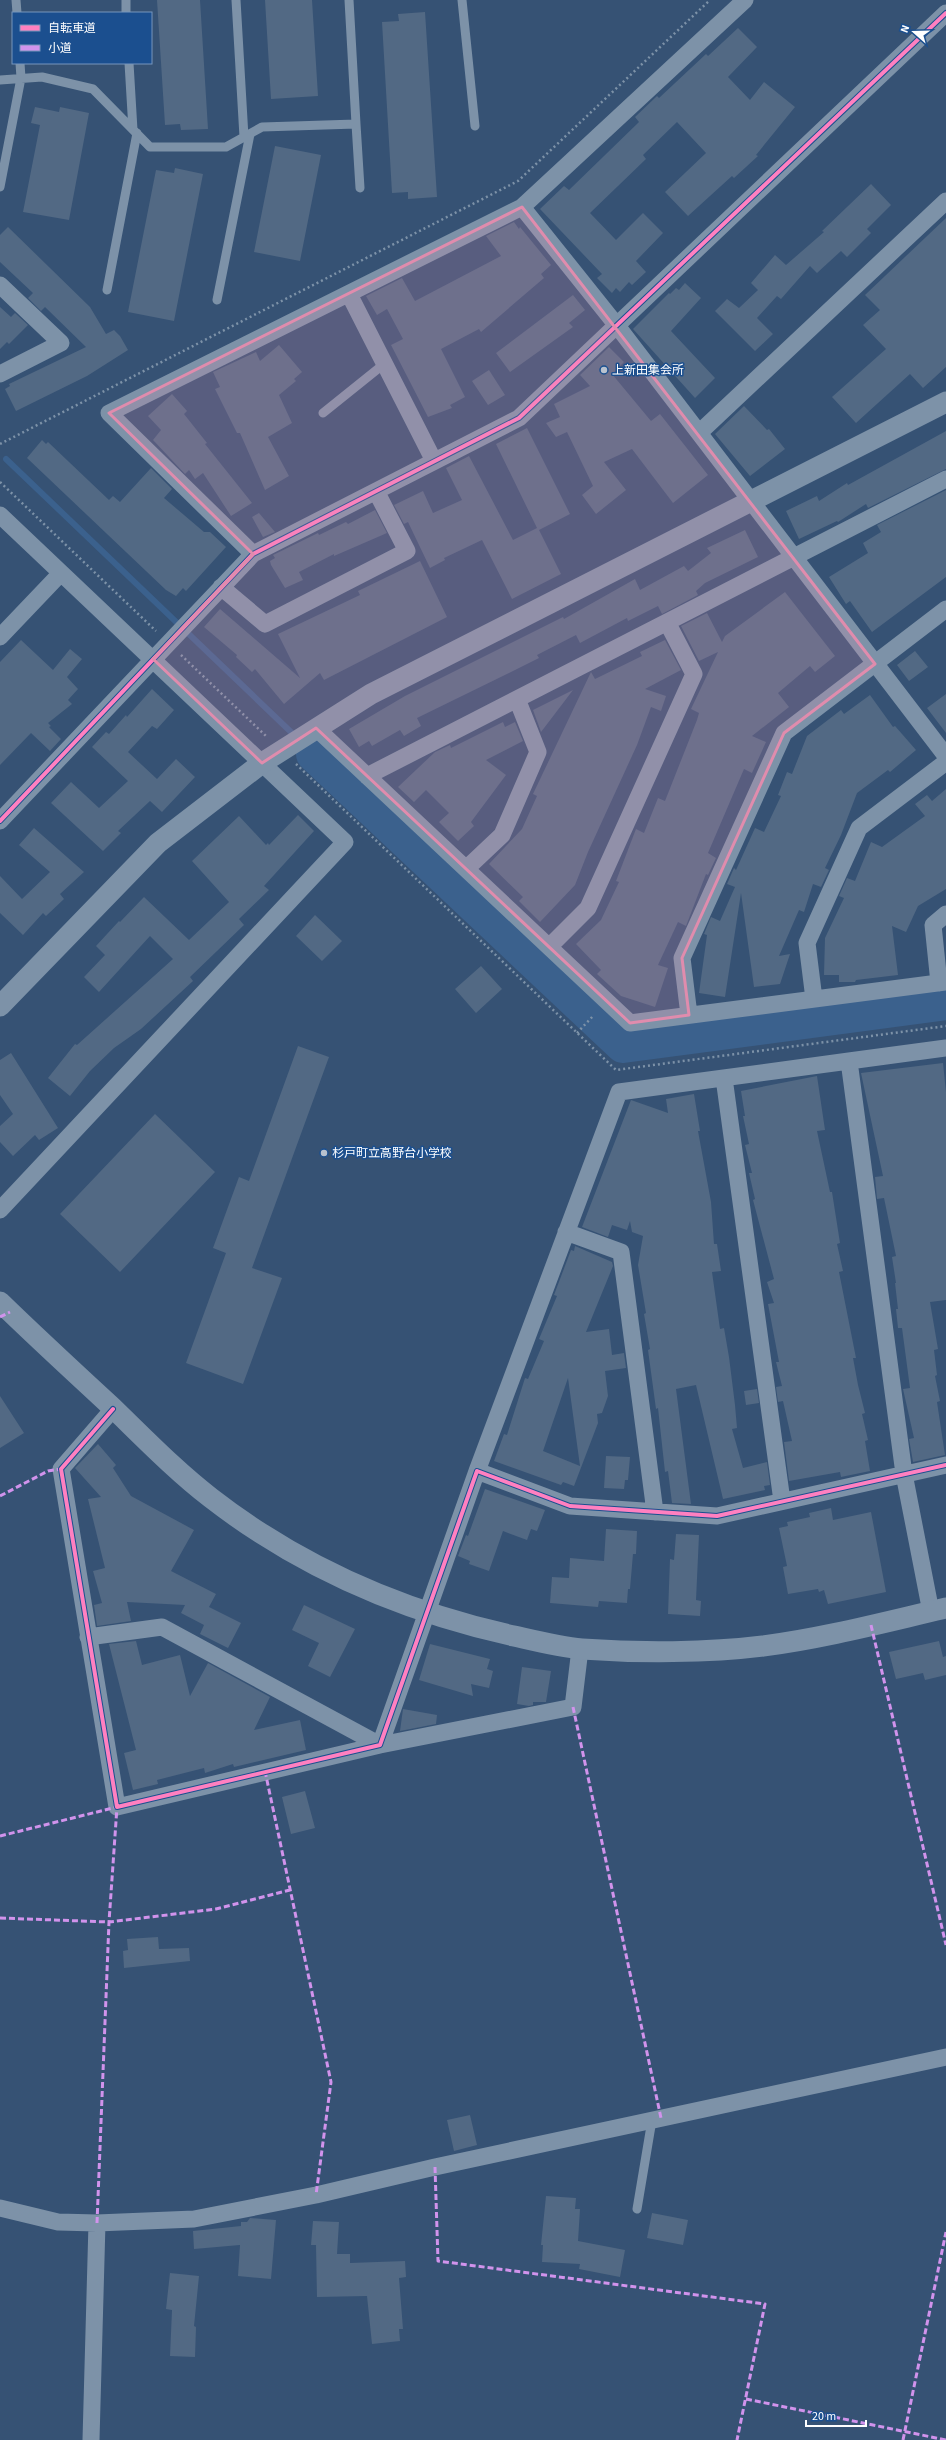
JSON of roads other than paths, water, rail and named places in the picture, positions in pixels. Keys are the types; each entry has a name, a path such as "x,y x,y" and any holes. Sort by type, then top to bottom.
{"street":[{"path":"253,554 109,413 522,207 745,0"},
{"path":"0,821 253,554 520,418 618,327 946,13"},
{"path":"699,433 946,201"},
{"path":"522,207 618,327 946,756"},
{"path":"0,285 61,343 0,374"},
{"path":"349,294 434,461"},
{"path":"0,1006 158,844 262,763 316,728 371,694 750,500 946,402"},
{"path":"367,776 946,479"},
{"path":"221,587 264,624 407,551 376,491"},
{"path":"0,515 344,842 0,1210"},
{"path":"0,637 61,573"},
{"path":"689,1016 682,958 784,733 946,609"},
{"path":"549,947 588,908 694,674 667,622"},
{"path":"466,869 502,835 538,752 517,699"},
{"path":"316,728 630,1023 942,983 933,925 946,914"},
{"path":"814,999 807,943 859,828 946,762"},
{"path":"380,1746 425,1612 619,1092 946,1048"},
{"path":"0,1302 167,1461 211,1498 268,1538 355,1584 425,1612 481,1629 580,1649 643,1651 762,1646 827,1635 938,1610 904,1474 849,1061"},
{"path":"724,1078 782,1501"},
{"path":"566,1232 621,1252 655,1512"},
{"path":"113,1409 61,1468 117,1807 380,1746 573,1707 580,1649"},
{"path":"477,1470 570,1506 717,1516 946,1465"},
{"path":"88,1637 162,1627 380,1746"},
{"path":"0,2208 58,2222 97,2223 202,2218 316,2195 435,2167 946,2057"},
{"path":"91,2440 97,2223"}],"lane":[{"path":"16,0 17,12"},
{"path":"126,0 126,12"},
{"path":"217,300 247,135 236,0"},
{"path":"349,0 360,188"},
{"path":"462,0 475,126"},
{"path":"0,187 21,78 20,64"},
{"path":"107,290 135,131 129,64"},
{"path":"0,80 42,77 93,88 150,147 226,147 262,127 356,124"},
{"path":"323,413 384,364"},
{"path":"637,2209 652,2120"}],"waterway":[{"path":"6,459 314,754"},
{"path":"314,754 623,1045 946,1002"}],"place":[{"name":"上新田集会所","path":"604,370"},
{"name":"杉戸町立高野台小学校","path":"324,1153"}]}
